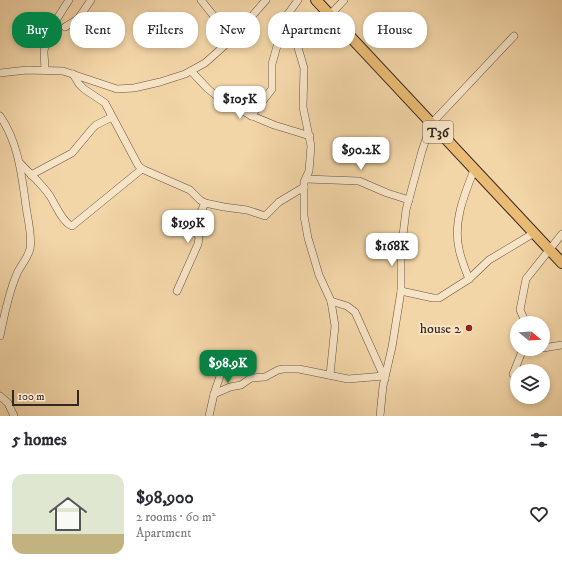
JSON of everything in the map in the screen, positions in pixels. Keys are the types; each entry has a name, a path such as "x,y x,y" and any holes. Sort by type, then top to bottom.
{"highway":[{"name":"T36","path":"316,0 327,12"},
{"name":"T36","path":"355,42 562,263"}],"street":[{"path":"45,70 44,52 50,30 69,0"},
{"path":"66,27 78,19 91,0"},
{"path":"201,0 211,12"},
{"path":"256,12 266,0"},
{"path":"289,12 298,0"},
{"path":"333,12 344,0"},
{"path":"380,416 384,378 392,347 401,291 401,252 409,200 431,124 514,36"},
{"path":"0,73 27,70 63,71 117,89 134,88 160,82 191,71 205,63 222,48"},
{"path":"252,116 272,89 272,64 276,48"},
{"path":"298,48 304,68 303,107 311,146 310,168 304,187 304,216 308,238 319,275 331,301 335,326 330,375"},
{"path":"191,71 218,97 252,116 274,125 310,136"},
{"path":"74,74 78,84 105,103 138,165 142,169 190,190 205,203 224,208 247,210 265,216 270,213 280,202 304,187"},
{"path":"0,116 10,135 20,163 30,230 30,245 27,257 20,266 15,277 0,336"},
{"path":"31,175 72,153 86,134 96,125 112,117"},
{"path":"20,163 47,191 64,219 69,225 72,226 142,169"},
{"path":"469,279 458,247 457,232 466,192 474,170"},
{"path":"306,179 359,180 387,193 409,200"},
{"path":"177,291 198,244 199,238 195,225 205,203"},
{"path":"401,291 436,299 450,292 469,279 489,260 534,233"},
{"path":"523,316 520,310 526,279 562,234"},
{"path":"331,301 347,306 355,312 384,378"},
{"path":"550,347 562,345"},
{"path":"209,416 220,376 218,369 210,357"},
{"path":"214,394 230,386 241,386 250,378 265,377 283,369 299,369 348,379 384,378"},
{"path":"0,396 8,403 14,416"}],"place":[{"name":"house 2","path":"469,328"}]}
